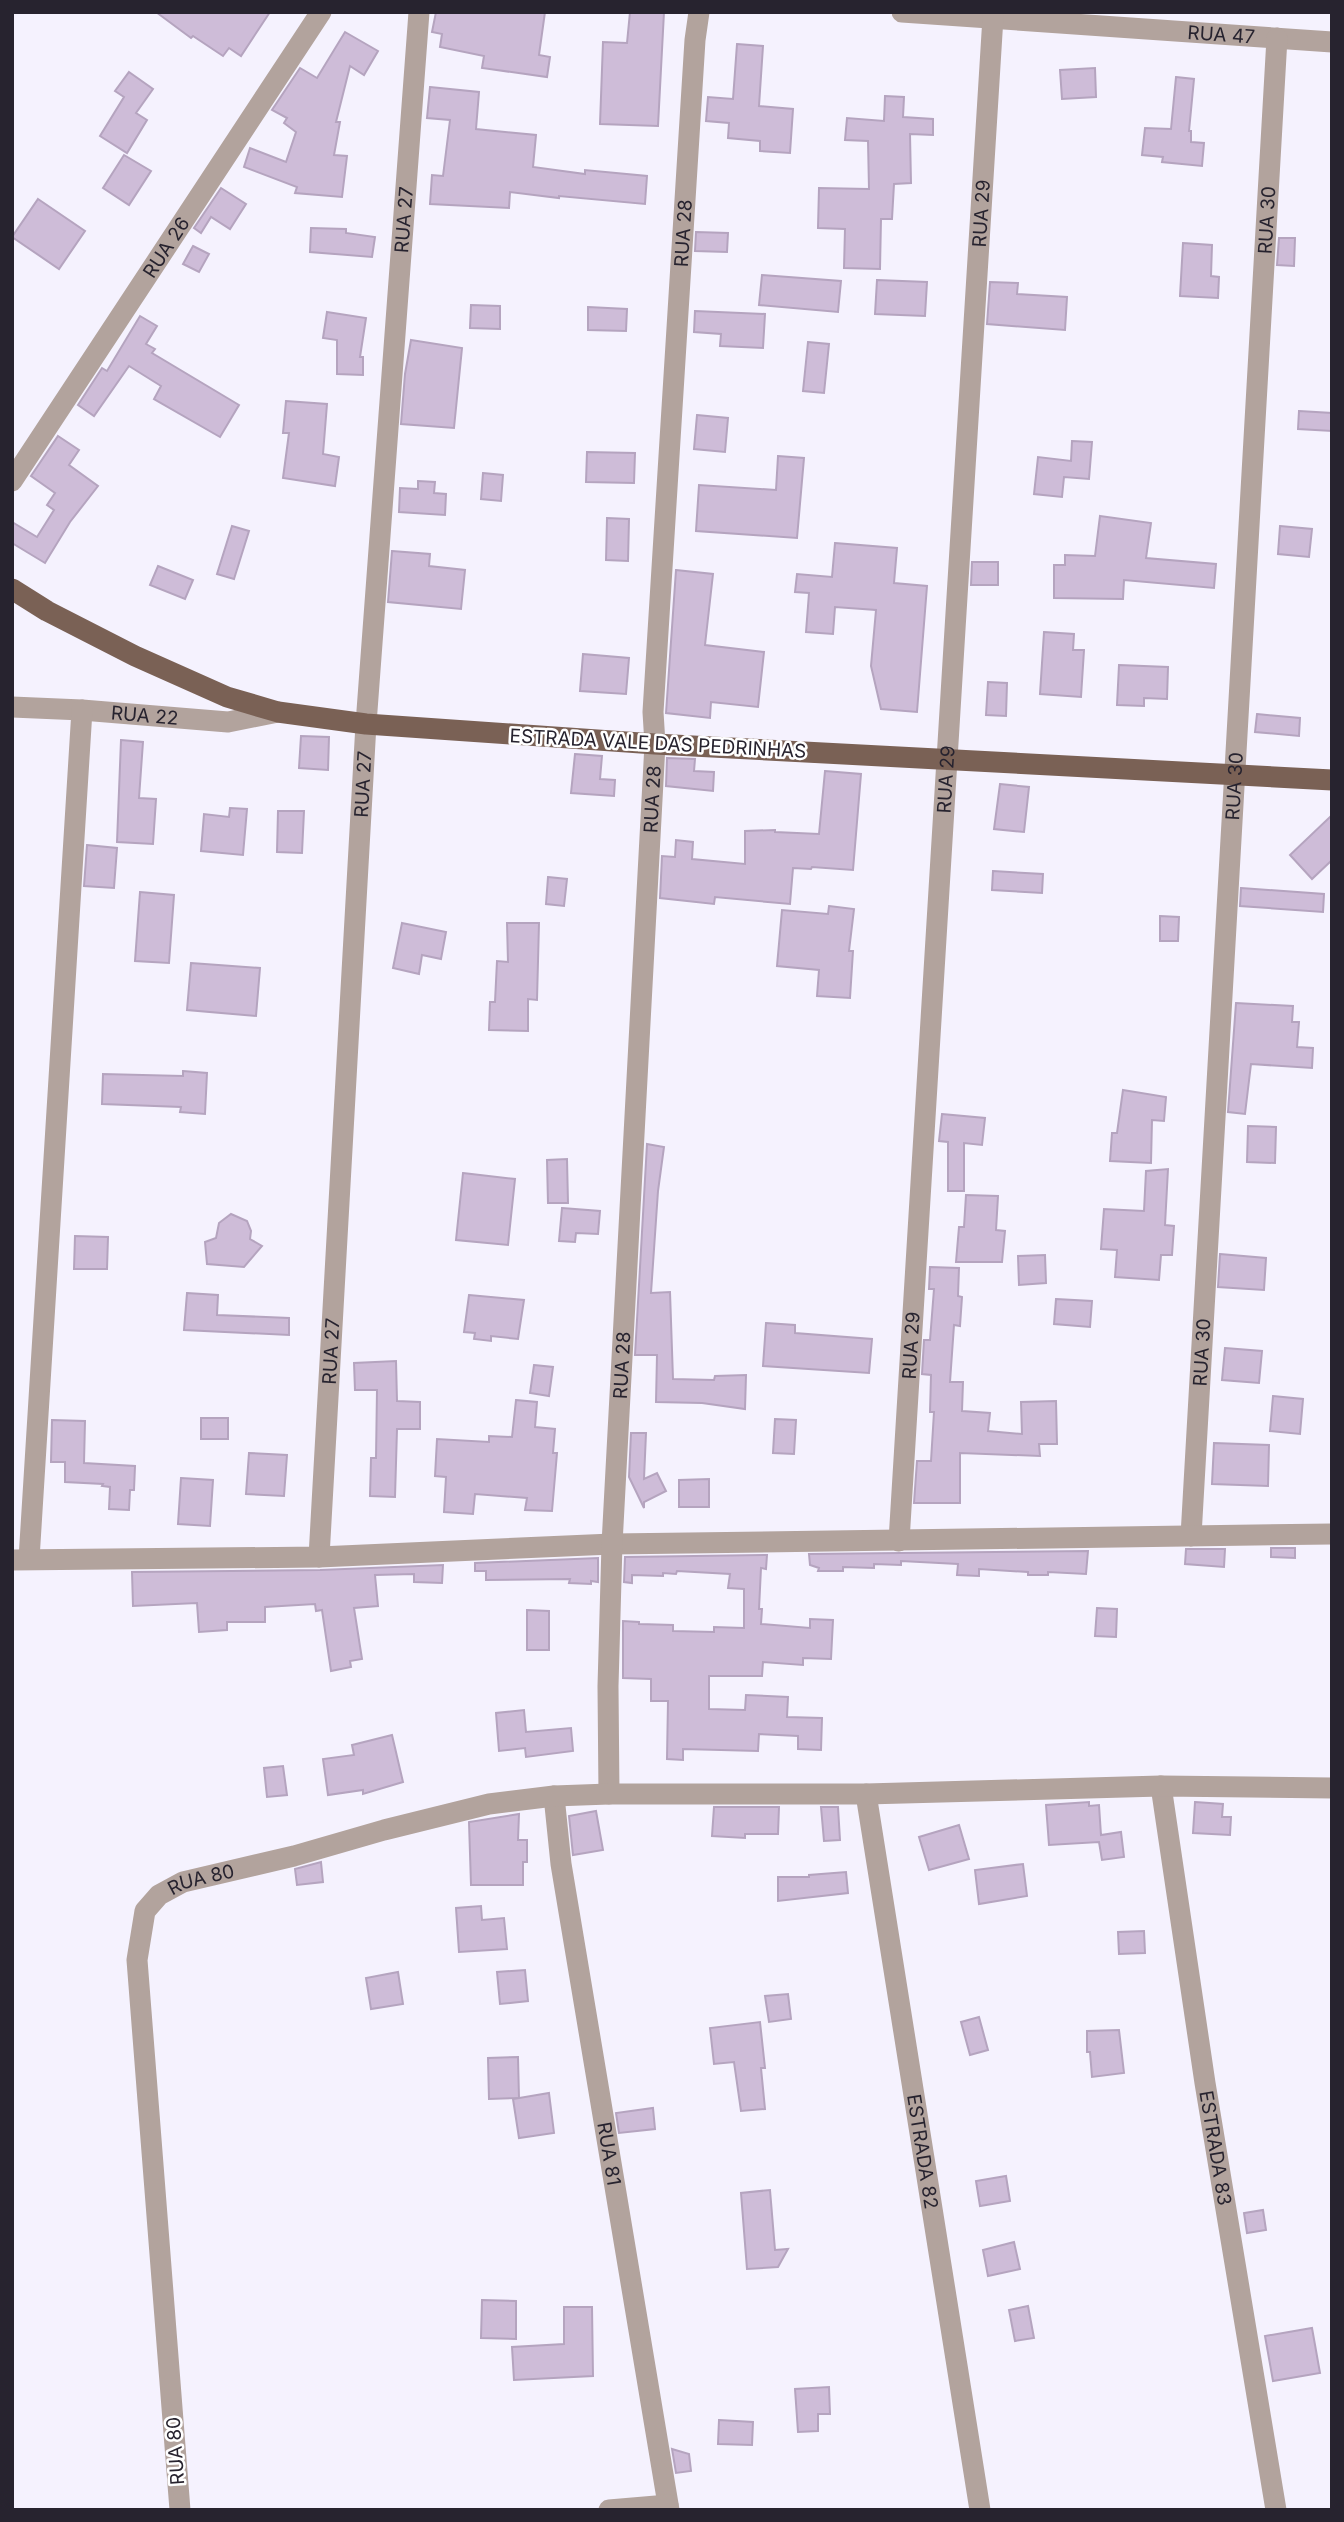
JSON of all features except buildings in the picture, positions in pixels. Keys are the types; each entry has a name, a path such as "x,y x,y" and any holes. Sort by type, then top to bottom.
{"main road":[{"name":"ESTRADA VALE DAS PEDRINHAS","path":"12,589 47,611 135,656 227,697 278,712 366,724 655,744 1332,780"}],"street":[{"name":"RUA 26","path":"12,481 321,12"},
{"name":"RUA 27","path":"319,1557 366,724 419,12"},
{"name":"RUA 28","path":"612,1544 655,744 653,712 695,40 699,12"},
{"name":"RUA 47","path":"902,12 1332,42"},
{"name":"RUA 29","path":"899,1541 945,760 993,17"},
{"name":"RUA 30","path":"1191,1536 1277,38"},
{"name":"RUA 22","path":"12,707 228,722 278,712"},
{"path":"82,710 21,1559 319,1557 612,1544 1332,1534"},
{"path":"609,1794 608,1686 612,1544"},
{"name":"RUA 80","path":"180,2510 137,1960 145,1910 159,1895 183,1882 294,1856 384,1830 489,1804 554,1796 866,1794 1161,1786 1332,1788"},
{"name":"ESTRADA 83","path":"1161,1786 1205,2083 1276,2510"},
{"name":"ESTRADA 82","path":"866,1794 980,2510"},
{"name":"RUA 81","path":"554,1796 561,1864 669,2507"},
{"path":"609,2510 669,2507"}]}
